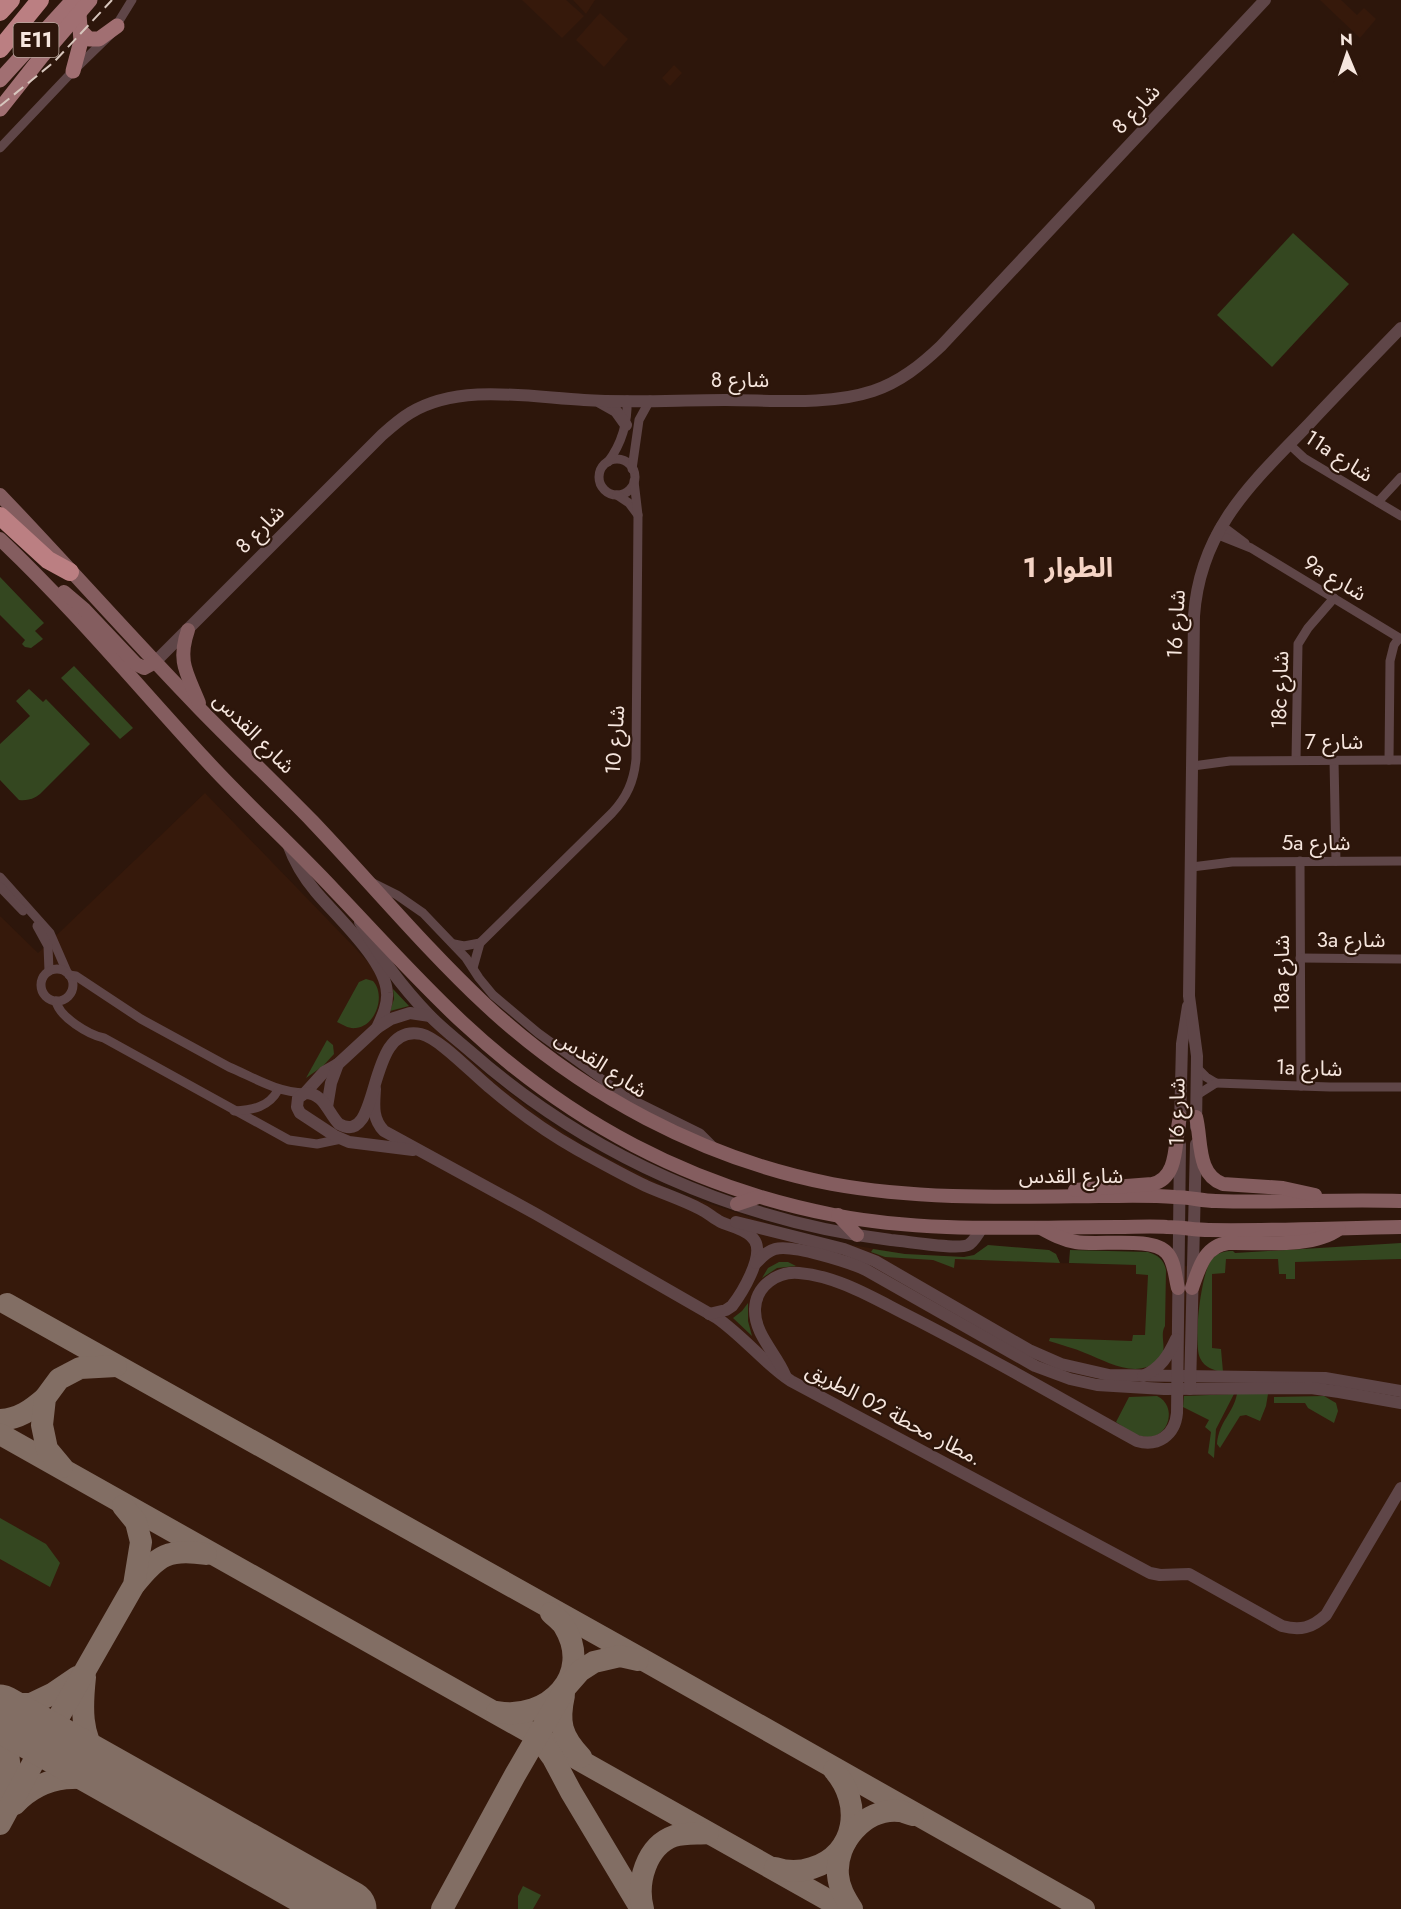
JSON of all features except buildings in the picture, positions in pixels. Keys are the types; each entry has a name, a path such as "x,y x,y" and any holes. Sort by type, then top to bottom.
{"highway":[{"name":"E11","path":"0,12 11,0"},
{"name":"E11","path":"0,32 28,0"},
{"path":"0,49 40,0"},
{"path":"0,516 48,560 70,572"}],"main road":[{"path":"0,109 42,56 76,7 90,0"},
{"path":"73,71 80,51 81,31 76,7"},
{"name":"E11","path":"0,80 76,7"},
{"path":"81,31 89,39 99,39 117,26"},
{"name":"شارع القدس","path":"0,495 155,662 271,779 463,982 537,1048 600,1092 638,1114 717,1151 763,1167 831,1184 867,1189 939,1196 1180,1197 1215,1201 1401,1201"},
{"path":"0,539 46,582 208,763 463,1023 515,1067 574,1111 622,1141 694,1175 758,1197 838,1215 916,1225 982,1228 1186,1229 1401,1227"},
{"path":"46,582 71,597 136,664 144,668 155,662"},
{"path":"188,630 182,650 183,665 202,711"},
{"path":"1050,1197 1087,1188 1152,1184 1163,1180 1170,1173 1173,1165 1180,1117"},
{"path":"1196,1117 1203,1164 1207,1173 1218,1182 1283,1188 1337,1200"},
{"path":"737,1204 758,1197"},
{"path":"838,1215 857,1235"},
{"path":"1039,1227 1055,1236 1074,1242 1142,1243 1158,1246 1169,1255 1185,1288"},
{"path":"1185,1288 1204,1258 1216,1245 1309,1241 1331,1235 1340,1228"}],"street":[{"path":"0,148 73,71 104,42 117,26 132,0"},
{"name":"شارع 8","path":"155,662 316,508 395,424 409,413 431,403 456,397 484,395 599,401 835,399 876,390 908,374 941,346 1265,0"},
{"name":"شارع 16","path":"1186,1229 1194,1199 1197,1095 1197,1068 1190,996 1195,599 1202,565 1218,530 1245,491 1401,328"},
{"path":"627,400 626,425 619,445 600,471 599,480 608,493 617,495 629,503 638,515"},
{"path":"617,495 628,491 634,481 633,469 639,420 650,400"},
{"path":"599,401 616,411 626,425"},
{"name":"11a شارع","path":"1289,444 1304,458 1401,516"},
{"path":"608,462 624,461 633,469"},
{"path":"1378,502 1401,477"},
{"name":"شارع 10","path":"473,968 480,943 620,804 627,794 635,771 638,515 634,481"},
{"name":"9a شارع","path":"1218,530 1400,638"},
{"name":"18c شارع","path":"1296,760 1298,644 1308,628 1334,598"},
{"path":"1389,760 1390,661 1394,645 1400,638"},
{"path":"1334,760 1336,861"},
{"name":"شارع 7","path":"1193,762 1401,760"},
{"path":"286,840 308,882 354,934 381,972 386,983 387,998 377,1028"},
{"name":"18a شارع","path":"1300,861 1301,1086"},
{"name":"5a شارع","path":"1192,863 1401,861"},
{"path":"0,878 50,933 68,974 73,983 71,993 65,999 56,1001 45,996 41,987 43,977 49,971 56,969 68,974 81,979 167,1038 197,1055 244,1072 278,1090 318,1095 336,1121 343,1126 356,1125 365,1116 384,1055 390,1046 406,1035 427,1036 435,1040 490,1088 558,1137 621,1173 701,1209 751,1226 844,1249 875,1261 1050,1360 1093,1372 1184,1383 1217,1376 1325,1378 1401,1391"},
{"path":"368,881 398,895 416,907 454,945 493,994 538,1033 625,1096 700,1133 717,1151"},
{"path":"0,887 42,933 48,946 49,971"},
{"path":"353,910 394,974 430,1016 505,1081 544,1110 585,1135 656,1172 737,1204 796,1222 857,1235 964,1246 972,1242 982,1228"},
{"path":"454,945 470,946 480,943"},
{"name":"3a شارع","path":"1300,958 1401,958"},
{"name":"شارع 16","path":"1186,1229 1180,1197 1180,1117 1182,1044 1190,996"},
{"path":"56,1001 59,1011 68,1017 82,1021 97,1030 104,1038 273,1132 302,1143 317,1144 341,1139"},
{"path":"417,1150 371,1146 341,1139 298,1110 296,1104 298,1098 319,1077 338,1064 377,1028 405,1014 430,1016"},
{"path":"327,1107 329,1089 338,1064"},
{"path":"1197,1068 1216,1083 1197,1095"},
{"name":"1a شارع","path":"1216,1083 1401,1087"},
{"path":"375,1089 374,1111 379,1127 709,1314 733,1329 785,1377"},
{"path":"234,1111 272,1101 278,1090"},
{"path":"701,1209 720,1222 751,1236 757,1246 756,1263"},
{"name":"مطار محطة 02 الطريق.","path":"1186,1229 1185,1288 1191,1349 1177,1421 1165,1438 1151,1443 1137,1441 976,1350 856,1289 828,1279 798,1273 778,1275 769,1281 762,1290 755,1309 759,1329 785,1377 1150,1573 1189,1574 1282,1626 1292,1629 1311,1626 1326,1615 1401,1488"},
{"path":"709,1314 726,1310 732,1306 756,1263 769,1251 782,1248 843,1261 866,1270 1046,1371 1070,1379 1097,1385 1184,1383 1318,1389 1401,1403"},
{"name":"مطار محطة 02 الطريق.","path":"1184,1383 1178,1335 1185,1288"},
{"path":"1141,1377 1162,1363 1178,1335"},
{"path":"1191,1349 1202,1366 1217,1376"}],"shaded area":[{"path":"522,0 566,0 584,16 562,38"},
{"path":"573,0 595,0 586,14"},
{"path":"1320,0 1341,0 1357,15 1364,8 1376,19 1360,38"},
{"path":"600,13 628,39 604,67 576,40"},
{"path":"674,65 682,73 670,86 662,78"},
{"path":"205,793 409,1006 487,1075 538,1115 584,1146 675,1192 791,1231 905,1254 964,1257 974,1255 988,1245 1049,1250 1056,1254 1060,1263 1225,1267 1225,1259 1278,1259 1279,1274 1286,1274 1286,1279 1295,1262 1401,1259 1401,1909 0,1909 0,916 38,953"}],"green space":[{"path":"1293,233 1349,284 1272,367 1217,315"},
{"path":"0,577 44,623 35,631 43,639 31,648 22,644 25,640 0,615"},
{"path":"74,666 133,728 120,739 61,678"},
{"path":"29,689 43,702 46,699 90,744 40,794 30,799 19,800 0,780 0,744 30,716 16,701"},
{"path":"366,979 373,981 379,994 374,1016 363,1026 356,1028 337,1022 359,982"},
{"path":"393,989 409,1006 390,1011 394,999"},
{"path":"327,1040 333,1045 334,1054 323,1066 306,1078"},
{"path":"1401,1243 1401,1259 1295,1262 1295,1279 1286,1279 1286,1274 1279,1274 1278,1259 1226,1259 1225,1273 1212,1274 1212,1348 1221,1349 1223,1372 1210,1368 1200,1358 1197,1338 1204,1277 1212,1259 1222,1252"},
{"path":"988,1245 1049,1250 1056,1254 1060,1263 955,1259 954,1268 933,1260 885,1257 871,1252 873,1249 905,1254 964,1257 974,1255"},
{"path":"1070,1250 1148,1252 1162,1260 1166,1270 1163,1351 1160,1358 1152,1365 1143,1368 1123,1368 1049,1341 1050,1338 1132,1341 1133,1335 1145,1335 1148,1275 1136,1274 1136,1265 1069,1263"},
{"path":"779,1262 788,1262 796,1266 777,1268 762,1278 768,1268"},
{"path":"748,1303 748,1321 752,1336 733,1318"},
{"path":"1234,1394 1216,1429 1214,1458 1208,1453 1211,1432 1205,1427 1209,1420 1183,1407 1184,1396"},
{"path":"1237,1394 1268,1394 1266,1406 1260,1421 1246,1415 1240,1416 1220,1448 1217,1444 1218,1436"},
{"path":"1157,1396 1164,1401 1169,1414 1165,1427 1155,1436 1139,1436 1116,1422 1129,1397"},
{"path":"1324,1396 1336,1403 1338,1411 1334,1423 1308,1408 1305,1403 1274,1403 1274,1397"},
{"path":"0,1518 46,1544 60,1563 50,1587 0,1559"},
{"path":"523,1886 541,1895 533,1909 518,1909 518,1896"}],"taxiway":[{"path":"7,1304 1084,1909"},
{"path":"62,1467 47,1449 42,1425 45,1398 59,1379 80,1368 116,1366"},
{"path":"0,1420 24,1413 45,1398"},
{"path":"0,1434 844,1909"},
{"path":"0,1824 134,1585 141,1542 136,1522 123,1506"},
{"path":"135,1584 151,1566 165,1556 183,1552 206,1554"},
{"path":"497,1712 516,1713 549,1702 561,1691 569,1677 573,1661 572,1644 564,1626 551,1613"},
{"path":"442,1909 566,1687 580,1671 594,1662 620,1656 638,1660"},
{"path":"0,1704 31,1704 52,1694 77,1677"},
{"path":"15,1804 39,1786 65,1778 93,1778 123,1782 99,1759 88,1740 83,1709 85,1677"},
{"path":"564,1695 561,1721 565,1735 581,1757"},
{"path":"0,1733 7,1749 10,1766 7,1800"},
{"path":"540,1740 553,1758 641,1909"},
{"path":"775,1868 794,1871 812,1868 827,1861 846,1840 851,1826 852,1812 849,1797 834,1770"},
{"path":"852,1909 841,1889 838,1875 838,1863 847,1839 864,1821 875,1815 899,1811 913,1815"},
{"path":"643,1909 642,1877 656,1848 674,1836 708,1833"}],"runway":[{"path":"0,1713 348,1909"}],"railway":[{"path":"0,106 54,62 112,0"}],"district":[{"name":"الطوار 1","path":"1068,567"}]}
